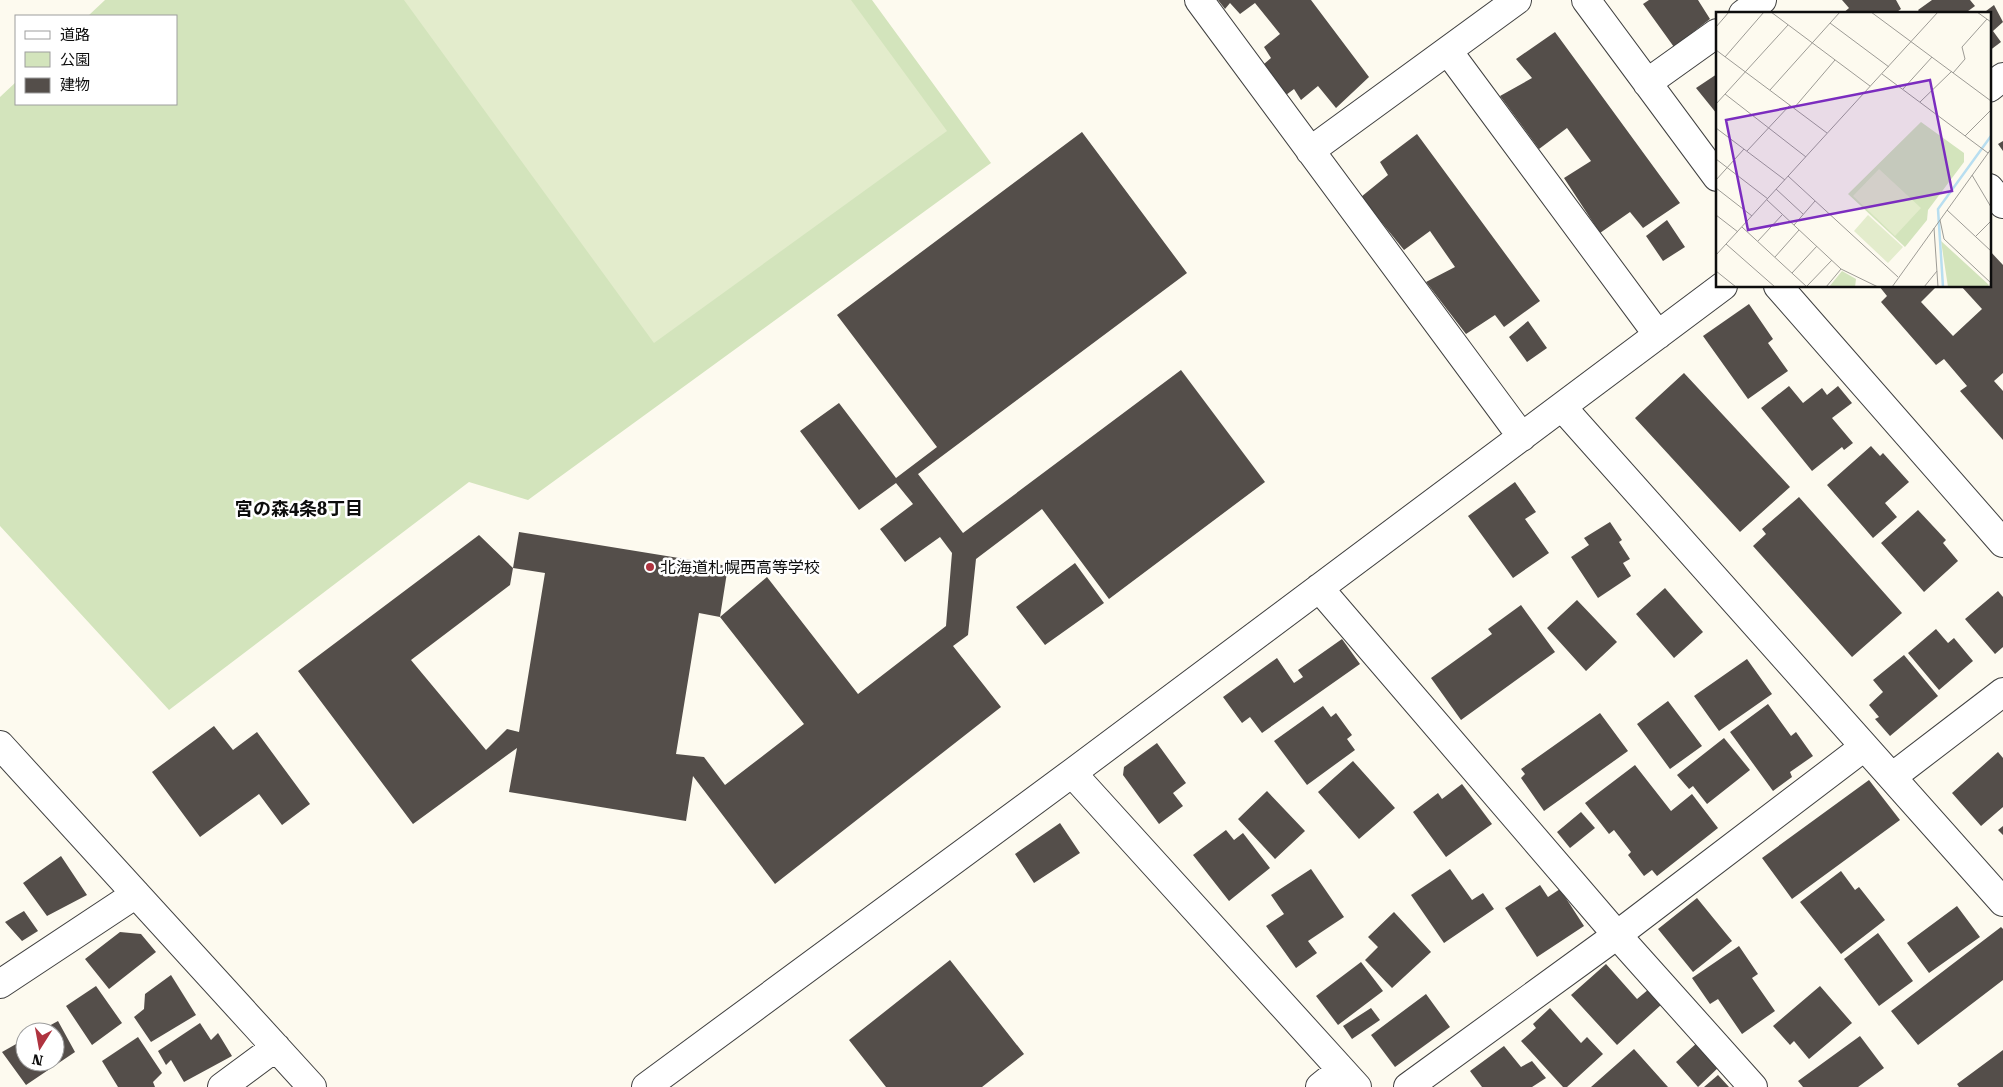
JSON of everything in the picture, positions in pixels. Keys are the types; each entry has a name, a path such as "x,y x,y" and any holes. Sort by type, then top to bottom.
{"street":[{"path":"1199,0 1522,437"},
{"path":"1310,151 1517,0"},
{"path":"1586,0 1716,176"},
{"path":"1746,12 1762,0"},
{"path":"1647,83 1716,34"},
{"path":"1448,51 1658,335"},
{"path":"1990,87 2003,77"},
{"path":"1990,189 2003,204"},
{"path":"646,1087 1072,773 1720,288"},
{"path":"1780,288 2003,542"},
{"path":"1562,407 2003,902"},
{"path":"1319,588 1617,936 1753,1087"},
{"path":"1892,777 2003,692"},
{"path":"0,745 312,1087"},
{"path":"1408,1087 1617,936 1864,747"},
{"path":"1072,773 1349,1079 1320,1087"},
{"path":"0,984 136,894"},
{"path":"222,1087 276,1047"}],"green space":[{"path":"105,0 872,0 991,163 528,500 469,482 169,710 0,526 0,97 15,83 15,105 178,105 178,15 89,15"},
{"path":"404,0 851,0 947,131 654,343"}],"building":[{"path":"1218,0 1311,0 1369,77 1336,108 1318,86 1301,100 1294,89 1286,95 1264,64 1271,58 1264,47 1280,34 1255,3 1240,14 1230,3 1225,9"},
{"path":"1649,0 1698,0 1710,19 1674,47 1643,4"},
{"path":"1842,0 1896,0 1901,9 1897,12 1844,12 1849,8"},
{"path":"1932,0 1970,0 1975,6 1967,12 1920,12 1918,10"},
{"path":"1994,5 2003,22 1993,31 2001,42 1990,50 1990,12 1985,12"},
{"path":"1555,32 1680,203 1643,228 1630,212 1600,233 1564,178 1591,161 1567,128 1539,149 1500,96 1532,78 1516,59"},
{"path":"1716,75 1716,113 1696,88"},
{"path":"1082,132 1187,273 918,474 963,533 1181,370 1265,482 1109,599 1042,509 976,559 968,635 953,646 1001,707 775,884 693,776 686,821 509,792 517,748 413,824 298,671 479,535 513,568 519,532 728,566 720,617 767,577 858,694 946,626 952,553 940,537 905,562 880,529 913,504 896,483 859,510 800,431 839,403 896,478 937,447 837,315","holes":["513,568 545,573 519,732 507,729 486,750 411,660 510,585","699,613 720,617 804,724 725,785 704,757 676,754"]},
{"path":"1417,134 1540,301 1504,327 1495,315 1466,334 1426,282 1455,267 1430,231 1404,250 1361,197 1388,175 1380,162"},
{"path":"2003,141 2003,151 1998,144"},
{"path":"1667,220 1685,247 1663,261 1646,236"},
{"path":"1990,251 2003,265 2003,373 1994,381 2003,391 2003,440 1960,391 1967,386 1944,359 1936,365 1881,302 1887,296 1881,288 1935,288 1921,302 1953,336 1982,309 1963,288 1990,288"},
{"path":"1749,304 1773,339 1768,343 1788,371 1748,399 1703,336"},
{"path":"1528,321 1547,348 1527,362 1509,337"},
{"path":"1684,373 1790,487 1740,532 1635,418"},
{"path":"1789,386 1803,403 1822,388 1827,395 1838,386 1852,403 1832,418 1853,443 1844,450 1842,447 1812,471 1761,408"},
{"path":"1871,446 1880,456 1883,453 1909,482 1885,503 1897,517 1873,538 1827,485"},
{"path":"1515,482 1536,512 1525,519 1549,553 1513,578 1468,516"},
{"path":"1799,497 1902,613 1852,657 1753,546 1766,534 1762,529"},
{"path":"1918,510 1946,540 1943,543 1958,561 1924,592 1881,543"},
{"path":"1610,522 1622,540 1619,542 1630,559 1623,563 1631,576 1598,598 1571,557 1589,545 1584,538"},
{"path":"1075,563 1104,603 1045,645 1016,607"},
{"path":"1665,588 1703,632 1674,658 1636,614"},
{"path":"1998,591 2003,597 2003,647 1995,654 1965,619"},
{"path":"1577,600 1617,642 1586,671 1547,628"},
{"path":"1521,605 1555,652 1461,720 1431,678 1492,634 1488,629"},
{"path":"1936,629 1948,643 1954,638 1973,661 1939,690 1908,653"},
{"path":"1342,639 1360,664 1262,733 1250,717 1242,723 1223,697 1277,658 1294,683 1303,677 1298,670"},
{"path":"1904,655 1938,696 1890,736 1875,719 1879,717 1869,705 1883,692 1873,680"},
{"path":"1747,659 1772,694 1719,731 1694,696"},
{"path":"1668,701 1702,746 1670,769 1637,724"},
{"path":"1768,704 1791,736 1796,732 1813,756 1790,772 1792,777 1773,791 1730,732"},
{"path":"1323,706 1331,717 1336,713 1352,735 1347,739 1355,750 1307,785 1274,741"},
{"path":"1600,713 1628,751 1544,811 1521,778 1525,774 1521,769"},
{"path":"214,726 233,750 257,732 310,804 282,825 259,794 200,837 152,772"},
{"path":"1724,738 1750,770 1707,804 1693,786 1689,789 1677,775"},
{"path":"1157,743 1186,783 1173,793 1183,806 1159,824 1123,775 1124,767"},
{"path":"1998,752 2003,758 2003,807 1981,826 1952,793"},
{"path":"1353,761 1395,808 1359,839 1318,792"},
{"path":"1635,765 1671,811 1692,794 1718,828 1657,876 1652,870 1644,876 1628,855 1631,852 1614,830 1609,834 1585,803"},
{"path":"1869,780 1900,820 1792,899 1762,858"},
{"path":"1462,784 1492,824 1446,857 1413,812 1438,793 1442,799"},
{"path":"1267,791 1305,831 1275,859 1238,819"},
{"path":"1581,812 1595,828 1570,848 1557,832"},
{"path":"1060,823 1080,853 1034,883 1015,854"},
{"path":"2003,826 2003,835 1998,830"},
{"path":"1226,830 1234,840 1243,833 1270,868 1229,901 1193,855"},
{"path":"61,856 87,895 47,916 23,883"},
{"path":"1311,869 1344,917 1308,941 1317,953 1296,968 1266,926 1284,914 1271,895"},
{"path":"1450,869 1472,900 1483,893 1494,909 1444,943 1411,895"},
{"path":"1841,871 1855,890 1859,887 1885,920 1841,954 1800,902"},
{"path":"1540,885 1548,897 1560,889 1584,926 1537,957 1505,908"},
{"path":"1697,898 1732,941 1693,972 1658,929"},
{"path":"1957,906 1980,937 1929,973 1907,943"},
{"path":"24,911 38,931 22,941 5,922"},
{"path":"1394,912 1431,952 1392,988 1365,960 1378,947 1368,937"},
{"path":"2001,927 2003,929 2003,980 1918,1045 1891,1011"},
{"path":"120,932 141,934 156,952 109,989 85,959"},
{"path":"1878,933 1913,981 1879,1006 1844,959"},
{"path":"1739,946 1758,974 1752,978 1775,1011 1742,1034 1718,999 1710,1004 1692,978"},
{"path":"950,960 1024,1054 982,1087 886,1087 849,1040"},
{"path":"1361,962 1383,991 1338,1025 1316,996"},
{"path":"1606,964 1637,999 1649,989 1662,1004 1617,1045 1571,995"},
{"path":"171,975 196,1015 151,1042 134,1017 144,1009 145,994"},
{"path":"96,986 122,1023 92,1045 66,1006"},
{"path":"1820,986 1852,1023 1809,1059 1794,1041 1790,1045 1773,1026"},
{"path":"1426,994 1450,1027 1395,1067 1371,1035"},
{"path":"1371,1008 1380,1020 1352,1039 1343,1026"},
{"path":"1550,1008 1581,1043 1587,1037 1603,1054 1567,1087 1563,1087 1521,1041 1536,1028 1533,1024"},
{"path":"200,1023 211,1040 218,1033 232,1056 184,1082 171,1060 166,1065 158,1051"},
{"path":"65,1034 75,1052 65,1059"},
{"path":"1860,1036 1884,1068 1858,1087 1803,1087 1798,1081"},
{"path":"138,1037 162,1073 153,1082 155,1087 118,1087 102,1061"},
{"path":"1698,1042 1720,1066 1698,1087 1676,1062"},
{"path":"15,1045 15,1070 2,1052"},
{"path":"1504,1046 1521,1067 1532,1061 1546,1078 1532,1087 1482,1087 1470,1071"},
{"path":"1634,1049 1668,1087 1591,1087"},
{"path":"2003,1050 2003,1087 1959,1087 1957,1084"},
{"path":"17,1072 45,1072 26,1085"},
{"path":"1718,1075 1729,1087 1704,1087"}],"place":[{"name":"北海道札幌西高等学校","path":"650,567"}],"district":[{"name":"宮の森4条8丁目","path":"299,509"}]}
